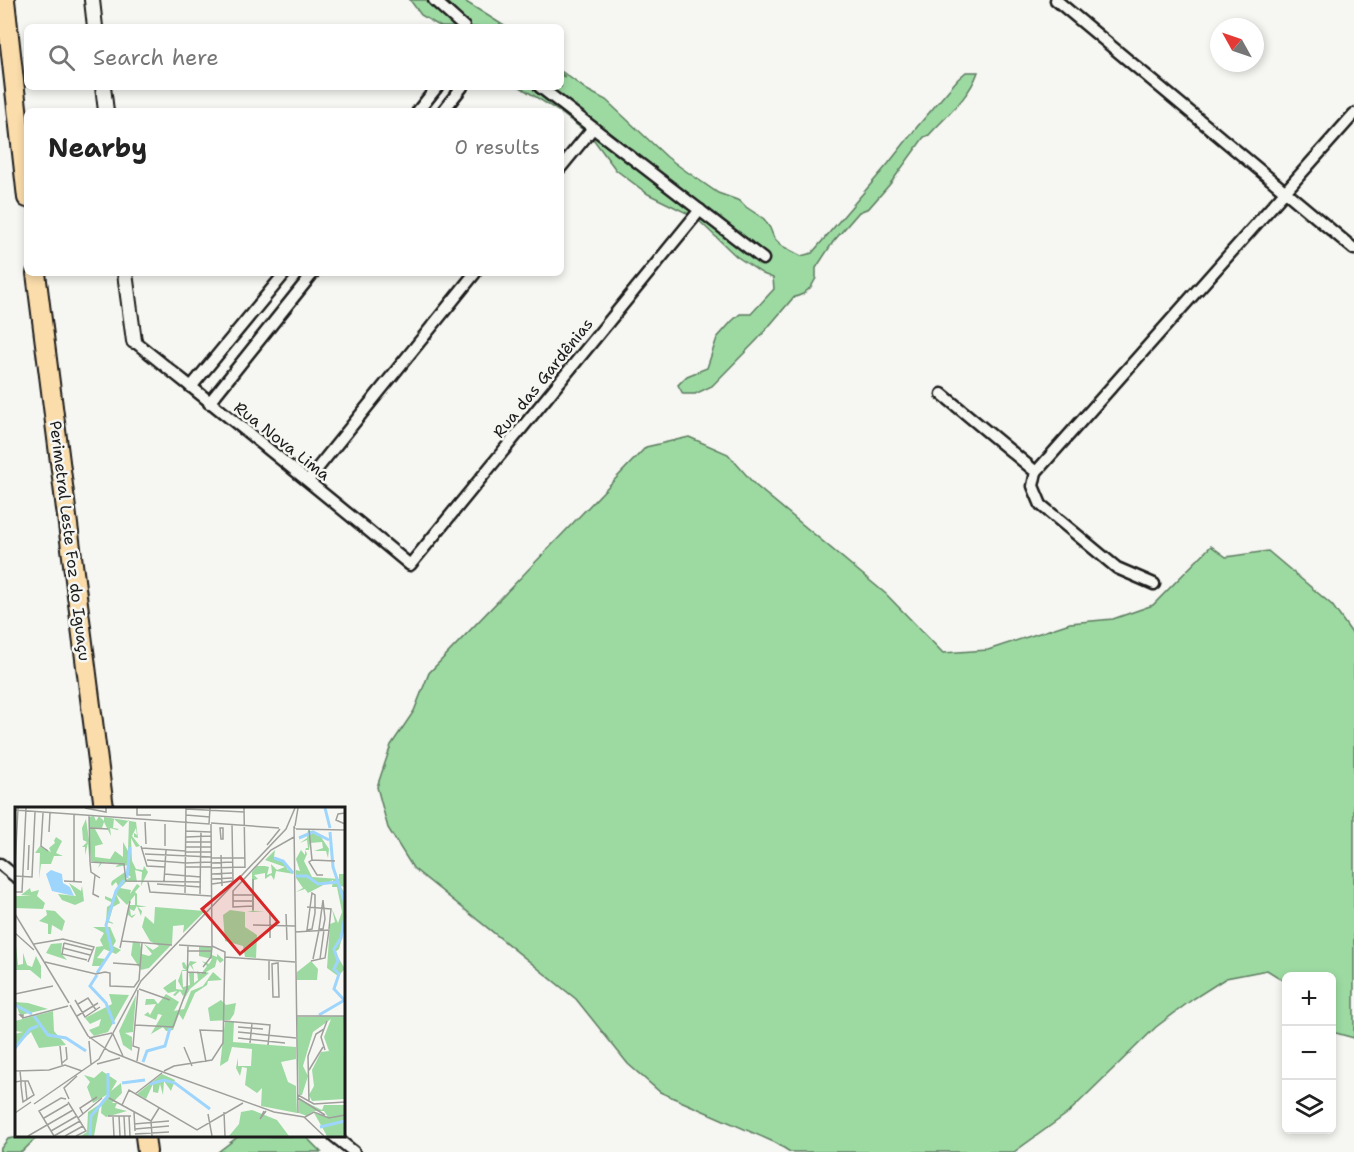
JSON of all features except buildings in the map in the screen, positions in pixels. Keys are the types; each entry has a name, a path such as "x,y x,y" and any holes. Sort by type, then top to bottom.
{"highway":[{"path":"5,0 24,171"},
{"name":"Perimetral Leste Foz do Iguaçu","path":"36,276 104,807"},
{"path":"145,1137 147,1152"}],"street":[{"path":"92,0 96,24"},
{"path":"434,0 461,24"},
{"path":"1056,0 1354,249"},
{"path":"103,90 106,108"},
{"path":"420,108 435,90"},
{"path":"445,108 460,90"},
{"path":"544,90 764,259"},
{"path":"1154,584 1118,568 1041,505 1033,486 1036,471 1354,114"},
{"path":"564,163 593,128"},
{"name":"Rua das Gardênias","path":"410,564 700,210"},
{"path":"125,276 134,341"},
{"path":"191,387 283,276"},
{"path":"209,403 311,276"},
{"path":"308,480 473,276"},
{"name":"Rua Nova Lima","path":"134,341 410,564"},
{"path":"942,394 1036,471"},
{"path":"0,864 15,876"},
{"path":"335,1137 354,1152"}],"green space":[{"path":"410,0 463,0 501,24 436,24 421,15"},
{"path":"966,72 978,72 969,90 929,135 924,137 890,184 869,208 859,212 833,242 816,268 816,278 811,287 803,294 793,298 758,339 712,386 695,394 683,394 678,385 687,376 707,368 717,338 740,314 751,314 774,289 773,278 736,256 695,217 648,194 616,170 591,136 564,115 564,108 553,108 525,90 564,90 564,77 566,78 564,73 606,100 683,169 718,193 740,201 764,219 774,238 782,246 801,256 812,253 958,79"},
{"path":"689,437 728,454 755,485 886,594 943,653 988,650 1070,623 1113,619 1153,605 1211,546 1226,557 1268,551 1332,605 1354,636 1354,1038 1336,1033 1336,972 1282,972 1282,979 1267,970 1226,978 1156,1027 1068,1113 1014,1152 790,1152 776,1143 660,1092 628,1064 576,999 413,868 388,828 377,787 391,745 414,711 429,673 646,447"},
{"path":"37,1137 22,1152 0,1152 8,1139"},
{"path":"238,1137 306,1137 321,1152 218,1152"}]}
